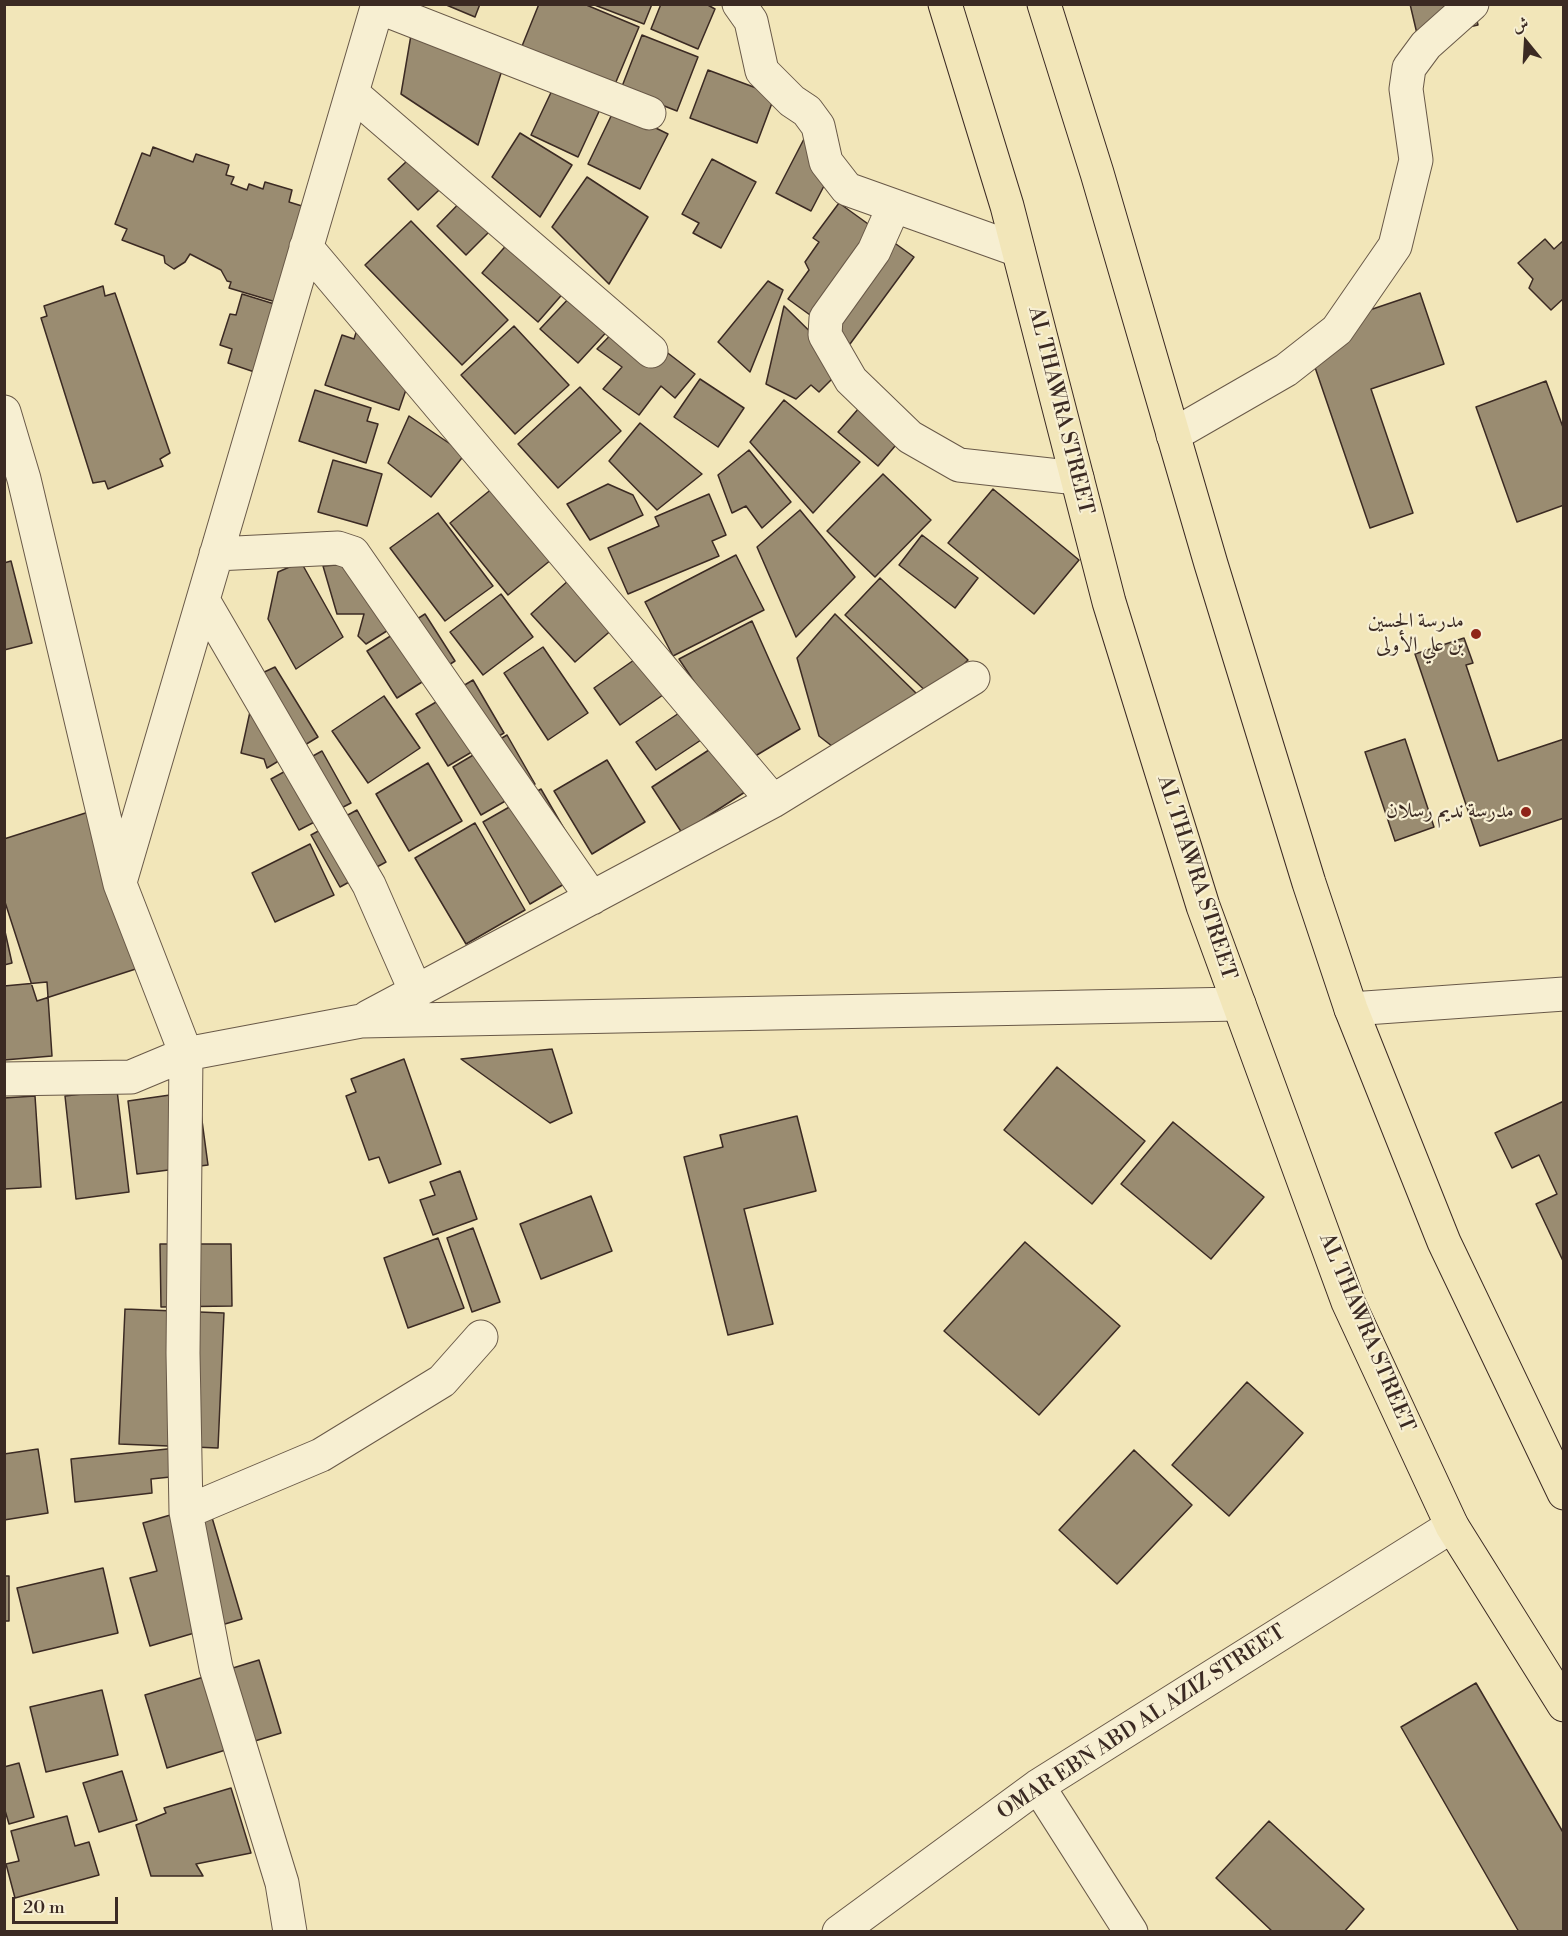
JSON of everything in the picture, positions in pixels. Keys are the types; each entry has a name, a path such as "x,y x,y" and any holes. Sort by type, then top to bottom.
{"main road":[{"name":"AL THAWRA STREET","path":"945,4 1007,206 1108,602 1203,906 1348,1302 1452,1526 1563,1705"},
{"path":"1044,4 1305,872 1351,1009 1444,1242 1563,1493"}],"street":[{"path":"739,4 751,21 762,71 792,101 807,111 819,126 826,162 847,189 1018,250"},
{"path":"1173,435 1286,370 1337,330 1395,246 1416,160 1406,89 1408,68 1418,53 1472,4"},
{"path":"120,884 378,6 649,113"},
{"path":"353,94 651,351"},
{"path":"894,206 874,251 826,318 825,335 851,380 910,437 959,465 1077,478"},
{"path":"306,247 773,801"},
{"path":"4,412 24,479 120,884 186,1054 183,1353 186,1512 216,1668 282,1883 290,1932"},
{"path":"216,554 338,548 353,553 591,898"},
{"path":"203,600 369,885 416,992"},
{"path":"361,1021 773,801 974,678"},
{"path":"1351,1009 1563,994"},
{"path":"4,1079 131,1077 186,1054 361,1021 1239,1004"},
{"path":"186,1512 321,1455 442,1381 481,1337"},
{"name":"OMAR EBN ABD AL AZIZ STREET","path":"839,1932 1038,1786 1452,1526"},
{"path":"1038,1786 1131,1932"}],"building":[{"path":"444,4 480,4 475,17"},
{"path":"539,4 584,4 639,27 613,89 520,51"},
{"path":"592,4 652,4 644,24"},
{"path":"661,4 706,4 715,9 698,49 651,29"},
{"path":"1410,4 1473,4 1478,25 1418,38"},
{"path":"411,35 503,67 478,145 401,94"},
{"path":"642,35 698,57 677,111 621,89"},
{"path":"708,70 775,95 757,143 690,118"},
{"path":"555,84 602,105 578,157 531,135"},
{"path":"615,108 668,134 640,189 588,164"},
{"path":"520,133 572,165 540,217 492,177"},
{"path":"805,137 840,155 811,211 776,193"},
{"path":"153,147 193,162 196,154 229,165 226,175 234,177 231,184 247,190 249,184 263,189 265,182 292,190 289,202 302,206 296,308 229,288 231,282 227,281 221,270 190,254 185,262 174,269 165,263 164,256 122,240 127,229 115,224 142,153 150,156"},
{"path":"409,159 456,174 418,210 388,179"},
{"path":"712,159 756,182 721,248 693,233 699,223 682,214"},
{"path":"587,177 648,217 609,284 552,227"},
{"path":"476,186 506,215 466,255 437,226"},
{"path":"839,203 914,257 850,344 788,299 809,270 805,262 819,242 813,238"},
{"path":"411,221 508,320 462,365 365,265"},
{"path":"524,225 580,274 538,322 482,273"},
{"path":"1545,239 1554,249 1564,240 1564,298 1551,310 1529,288 1533,279 1518,263"},
{"path":"587,279 624,313 578,363 540,329"},
{"path":"768,281 783,290 750,372 718,342"},
{"path":"103,286 105,296 115,293 170,453 160,459 163,466 108,489 105,481 93,483 41,318 47,316 44,306"},
{"path":"1420,293 1444,364 1371,389 1413,513 1370,528 1307,344 1346,318"},
{"path":"242,294 297,311 275,379 228,363 232,349 220,345 230,314 236,315"},
{"path":"784,306 845,366 819,392 811,385 796,399 766,384"},
{"path":"361,317 418,355 399,410 325,385 342,335 354,339"},
{"path":"625,320 695,374 675,398 661,386 639,415 603,389 622,367 597,349"},
{"path":"514,326 569,385 515,434 461,375"},
{"path":"700,379 744,408 718,447 674,417"},
{"path":"1546,381 1564,430 1564,505 1517,522 1476,407"},
{"path":"580,387 621,431 558,488 518,444"},
{"path":"315,390 371,408 367,421 378,424 366,463 299,441"},
{"path":"874,391 913,425 878,466 838,432"},
{"path":"784,400 860,462 813,513 750,442"},
{"path":"409,416 465,454 431,497 388,463"},
{"path":"640,423 702,474 657,510 609,461"},
{"path":"749,450 791,502 762,528 746,506 732,513 718,475"},
{"path":"333,460 382,474 367,526 318,512"},
{"path":"883,474 931,520 875,577 827,531"},
{"path":"499,483 557,555 508,595 450,523"},
{"path":"608,484 633,495 643,515 590,540 567,504"},
{"path":"993,489 1079,560 1034,614 948,543"},
{"path":"709,494 726,535 712,541 719,556 628,594 608,548 659,526 655,517"},
{"path":"800,510 855,577 796,637 757,547"},
{"path":"438,513 493,586 445,621 390,548"},
{"path":"922,535 978,578 955,608 899,565"},
{"path":"736,555 764,610 673,656 645,602"},
{"path":"11,561 32,643 4,650 4,563"},
{"path":"301,562 343,637 296,669 268,619 278,572"},
{"path":"377,562 414,614 366,644 358,636 364,614 337,614 323,566"},
{"path":"579,571 623,620 575,662 531,614"},
{"path":"880,578 968,660 932,697 845,615"},
{"path":"501,594 533,637 483,675 450,632"},
{"path":"425,614 455,661 397,698 367,651"},
{"path":"835,614 918,695 837,750 819,736 797,658"},
{"path":"752,621 800,729 747,761 679,659"},
{"path":"1464,638 1473,663 1466,665 1498,761 1564,739 1564,818 1480,846 1415,654"},
{"path":"543,647 588,713 548,740 504,673"},
{"path":"644,653 670,690 620,725 594,688"},
{"path":"275,667 318,737 267,768 264,759 241,753 258,675"},
{"path":"473,680 504,733 448,766 416,714"},
{"path":"384,696 420,748 368,783 332,731"},
{"path":"685,709 704,738 656,770 636,742"},
{"path":"507,735 535,784 481,815 453,767"},
{"path":"1405,739 1434,827 1395,841 1365,752"},
{"path":"715,746 745,792 682,833 652,787"},
{"path":"322,751 351,803 299,830 271,779"},
{"path":"607,760 645,822 592,854 554,791"},
{"path":"428,763 462,821 409,851 376,794"},
{"path":"541,789 588,870 530,904 483,822"},
{"path":"98,809 148,965 37,1001 4,899 4,839"},
{"path":"357,810 386,862 340,887 311,835"},
{"path":"475,823 525,910 466,944 415,858"},
{"path":"310,844 334,895 275,922 252,873"},
{"path":"4,927 12,963 4,965"},
{"path":"47,982 52,1056 4,1060 4,986"},
{"path":"552,1049 572,1113 550,1123 461,1059"},
{"path":"404,1059 441,1164 389,1183 379,1157 369,1160 346,1096 356,1092 351,1079"},
{"path":"1057,1067 1145,1141 1092,1204 1004,1130"},
{"path":"117,1090 129,1192 76,1199 65,1096"},
{"path":"198,1091 208,1165 137,1174 128,1101"},
{"path":"35,1096 41,1187 4,1189 4,1098"},
{"path":"1564,1101 1564,1263 1536,1204 1557,1194 1539,1155 1512,1168 1495,1133"},
{"path":"797,1116 816,1191 744,1209 773,1324 728,1335 684,1157 723,1147 720,1135"},
{"path":"1173,1122 1264,1197 1211,1259 1121,1184"},
{"path":"460,1171 477,1219 433,1235 420,1200 435,1195 430,1182"},
{"path":"591,1196 612,1251 541,1279 520,1224"},
{"path":"473,1228 500,1302 472,1312 447,1238"},
{"path":"438,1238 464,1308 408,1328 384,1258"},
{"path":"1025,1242 1120,1326 1039,1415 944,1331"},
{"path":"160,1244 231,1244 232,1306 161,1307"},
{"path":"125,1309 224,1313 218,1448 119,1444"},
{"path":"1247,1382 1303,1433 1229,1516 1172,1465"},
{"path":"177,1448 180,1476 151,1479 152,1493 75,1502 71,1459"},
{"path":"38,1449 48,1513 4,1520 4,1454"},
{"path":"1134,1450 1192,1505 1117,1584 1059,1530"},
{"path":"208,1504 242,1619 150,1646 130,1578 157,1571 143,1523"},
{"path":"103,1568 118,1633 33,1653 17,1588"},
{"path":"4,1576 9,1576 9,1621 4,1621"},
{"path":"259,1660 281,1733 167,1768 145,1695"},
{"path":"1476,1683 1564,1834 1564,1932 1519,1932 1401,1727"},
{"path":"102,1690 118,1755 46,1772 30,1707"},
{"path":"19,1763 34,1817 9,1824 4,1807 4,1767"},
{"path":"122,1771 137,1820 99,1832 83,1783"},
{"path":"231,1788 251,1853 196,1864 203,1876 151,1876 136,1825 166,1813 164,1808"},
{"path":"67,1816 75,1846 89,1842 99,1875 15,1898 6,1864 19,1861 11,1831"},
{"path":"1269,1821 1364,1909 1344,1932 1273,1932 1216,1878"}],"place":[{"name":"مدرسة الحسين بن علي الأولى","path":"1476,634"},
{"name":"مدرسة نديم رسلان","path":"1526,812"}]}
